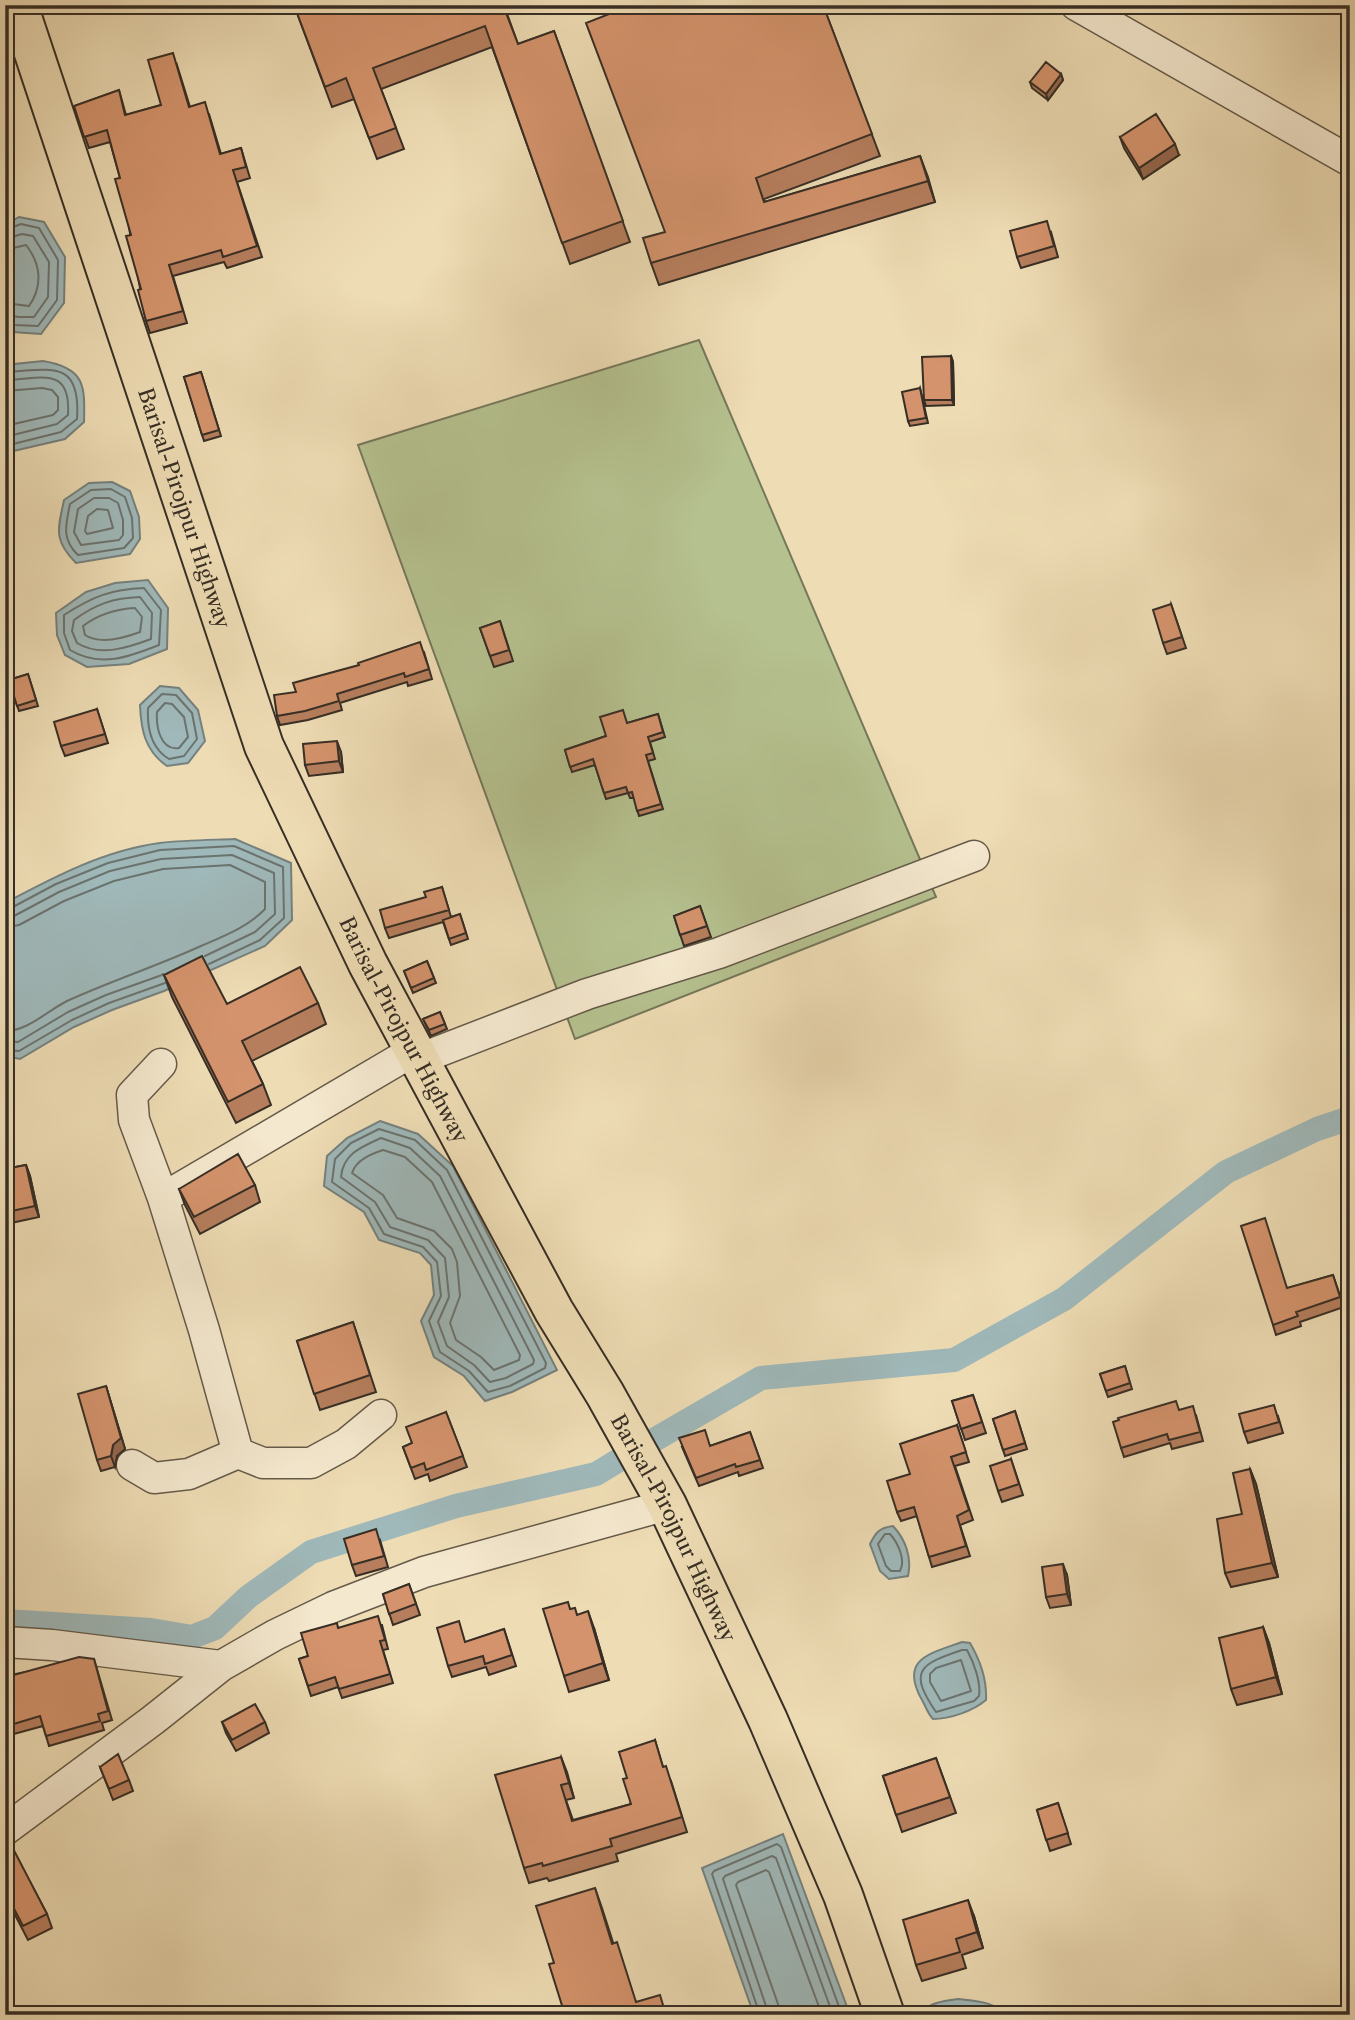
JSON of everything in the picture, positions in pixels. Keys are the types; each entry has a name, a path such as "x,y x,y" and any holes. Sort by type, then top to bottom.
{"highway":[{"name":"Barisal-Pirojpur Highway","path":"18,5 264,746 368,964 554,1311 605,1394 667,1505 768,1720 844,1895 885,2015"}],"street":[{"path":"1076,5 1350,161"},
{"path":"163,1198 417,1054 587,994 719,953 974,856"},
{"path":"161,1064 132,1095 134,1121 163,1198 238,1453"},
{"path":"132,1465 154,1478 189,1474 238,1453 263,1463 311,1463 346,1444 381,1415"},
{"path":"5,1830 221,1666 333,1607 424,1572 667,1505"},
{"path":"5,1642 52,1644 221,1666"}],"green space":[{"path":"699,340 936,897 575,1039 358,445"}],"water":[{"path":"19,217 44,222 65,257 64,303 41,334 12,332 5,328 5,225"},
{"path":"43,361 67,368 80,380 84,398 84,422 65,439 5,453 5,365"},
{"path":"112,482 130,491 139,517 140,539 130,554 76,563 64,548 59,534 64,500 89,483"},
{"path":"148,580 168,608 167,649 129,664 87,667 65,655 57,635 56,613 86,592 115,583"},
{"path":"160,686 179,688 198,710 205,741 188,763 167,766 154,754 146,739 140,705"},
{"path":"235,839 291,863 292,920 265,946 74,1027 20,1059 5,1056 5,903 61,874 119,852 160,843"},
{"path":"380,1121 418,1134 453,1166 557,1370 512,1392 485,1401 464,1376 434,1357 421,1321 434,1295 431,1265 420,1253 379,1240 364,1212 324,1186 327,1156 347,1138"},
{"path":"893,1526 907,1550 909,1569 908,1576 889,1579 880,1571 870,1544 878,1531"},
{"path":"962,1642 970,1643 977,1656 984,1678 986,1700 961,1714 933,1719 916,1686 916,1667 929,1655"},
{"path":"783,1834 850,2015 754,2015 702,1868"},
{"path":"958,1999 990,2004 1005,2015 918,2015 931,2005"}],"building":[{"path":"294,5 503,5 518,44 554,31 623,221 562,243 485,26 373,68 396,128 369,138 346,78 325,87"},
{"path":"632,5 823,5 872,134 756,178 764,202 920,156 928,181 651,263 643,238 665,232 586,23"},
{"path":"173,53 189,107 205,102 220,154 241,148 246,167 233,170 257,246 223,257 221,250 169,265 183,311 146,321 138,290 141,289 126,236 131,235 115,179 120,178 107,130 84,137 74,106 119,90 125,115 161,105 148,60"},
{"path":"1046,62 1061,74 1046,94 1030,82"},
{"path":"1156,114 1175,144 1139,168 1120,137"},
{"path":"1047,221 1054,246 1017,257 1010,231"},
{"path":"951,356 952,400 924,400 922,357"},
{"path":"201,372 219,430 202,435 184,377"},
{"path":"920,388 926,418 908,421 902,392"},
{"path":"1171,604 1182,637 1163,643 1153,610"},
{"path":"500,621 509,650 490,656 480,628"},
{"path":"420,642 429,669 405,677 404,673 337,694 339,701 277,716 274,695 296,692 293,683 359,665 358,663"},
{"path":"28,674 36,700 17,706 9,680"},
{"path":"97,709 105,734 61,746 54,722"},
{"path":"623,710 627,723 658,714 663,732 648,737 653,753 646,755 661,804 637,811 632,792 628,793 626,787 604,793 593,759 570,767 565,750 606,736 600,717"},
{"path":"337,741 339,761 305,765 303,744"},
{"path":"442,887 449,910 385,928 380,910 426,897 424,892"},
{"path":"700,906 707,926 680,935 674,916"},
{"path":"460,914 466,933 449,939 443,920"},
{"path":"202,956 227,1004 300,967 318,1003 242,1041 263,1084 228,1102 164,975"},
{"path":"427,961 434,978 411,988 404,971"},
{"path":"440,1012 445,1024 429,1030 423,1019"},
{"path":"238,1154 255,1185 194,1217 179,1189"},
{"path":"26,1165 35,1206 7,1212 5,1169"},
{"path":"1265,1218 1287,1288 1333,1275 1340,1297 1296,1312 1298,1316 1273,1325 1241,1226"},
{"path":"1350,1291 1350,1315 1349,1315 1341,1294"},
{"path":"353,1322 370,1375 314,1394 297,1341"},
{"path":"1125,1366 1130,1383 1106,1391 1100,1374"},
{"path":"106,1386 121,1438 113,1445 111,1456 97,1460 78,1394"},
{"path":"973,1395 982,1422 961,1429 952,1401"},
{"path":"1176,1401 1179,1410 1193,1406 1200,1432 1169,1440 1167,1434 1121,1448 1113,1422 1119,1420 1118,1418"},
{"path":"1274,1405 1279,1422 1244,1432 1239,1414"},
{"path":"1015,1411 1025,1443 1003,1450 993,1419"},
{"path":"446,1412 463,1456 426,1470 424,1463 411,1468 403,1447 412,1443 406,1427"},
{"path":"957,1425 966,1452 951,1457 969,1510 957,1516 966,1546 929,1557 914,1507 897,1512 887,1481 910,1474 900,1444"},
{"path":"705,1430 710,1446 750,1432 760,1460 736,1467 735,1464 696,1478 679,1438"},
{"path":"1011,1459 1019,1484 998,1491 990,1466"},
{"path":"1250,1469 1272,1563 1225,1573 1217,1519 1242,1514 1233,1473"},
{"path":"376,1529 384,1556 352,1565 344,1539"},
{"path":"1063,1564 1067,1594 1046,1597 1042,1567"},
{"path":"409,1584 416,1604 389,1614 383,1594"},
{"path":"568,1602 570,1609 575,1608 577,1615 588,1611 603,1663 564,1676 543,1609"},
{"path":"378,1616 385,1640 380,1641 390,1674 339,1689 335,1677 308,1686 299,1659 308,1656 301,1633 337,1623 338,1628"},
{"path":"459,1621 465,1642 504,1629 512,1655 485,1664 483,1656 448,1666 437,1628"},
{"path":"1263,1627 1276,1677 1231,1689 1219,1638"},
{"path":"79,1657 94,1659 108,1711 98,1714 100,1721 46,1736 40,1716 7,1726 5,1671 13,1668 14,1675"},
{"path":"255,1704 265,1722 232,1740 222,1722"},
{"path":"655,1740 682,1817 610,1839 612,1846 543,1866 542,1863 524,1868 495,1775 561,1757 569,1783 561,1785 572,1821 631,1804 623,1779 627,1778 619,1752"},
{"path":"118,1754 129,1780 109,1789 100,1767"},
{"path":"936,1758 950,1797 896,1815 883,1776"},
{"path":"1058,1803 1068,1833 1046,1840 1037,1810"},
{"path":"5,1835 47,1914 23,1926 8,1897 5,1898"},
{"path":"595,1888 612,1944 617,1942 636,2002 660,1995 666,2015 565,2015 549,1964 554,1963 536,1906"},
{"path":"968,1900 977,1932 956,1939 960,1952 916,1965 903,1920"}],"waterway":[{"path":"654,1440 761,1378 954,1360 1064,1299 1226,1172 1317,1129 1350,1118"},
{"path":"5,1621 151,1630 192,1637 215,1628 248,1597 311,1552 456,1506 596,1474 619,1460"}]}
